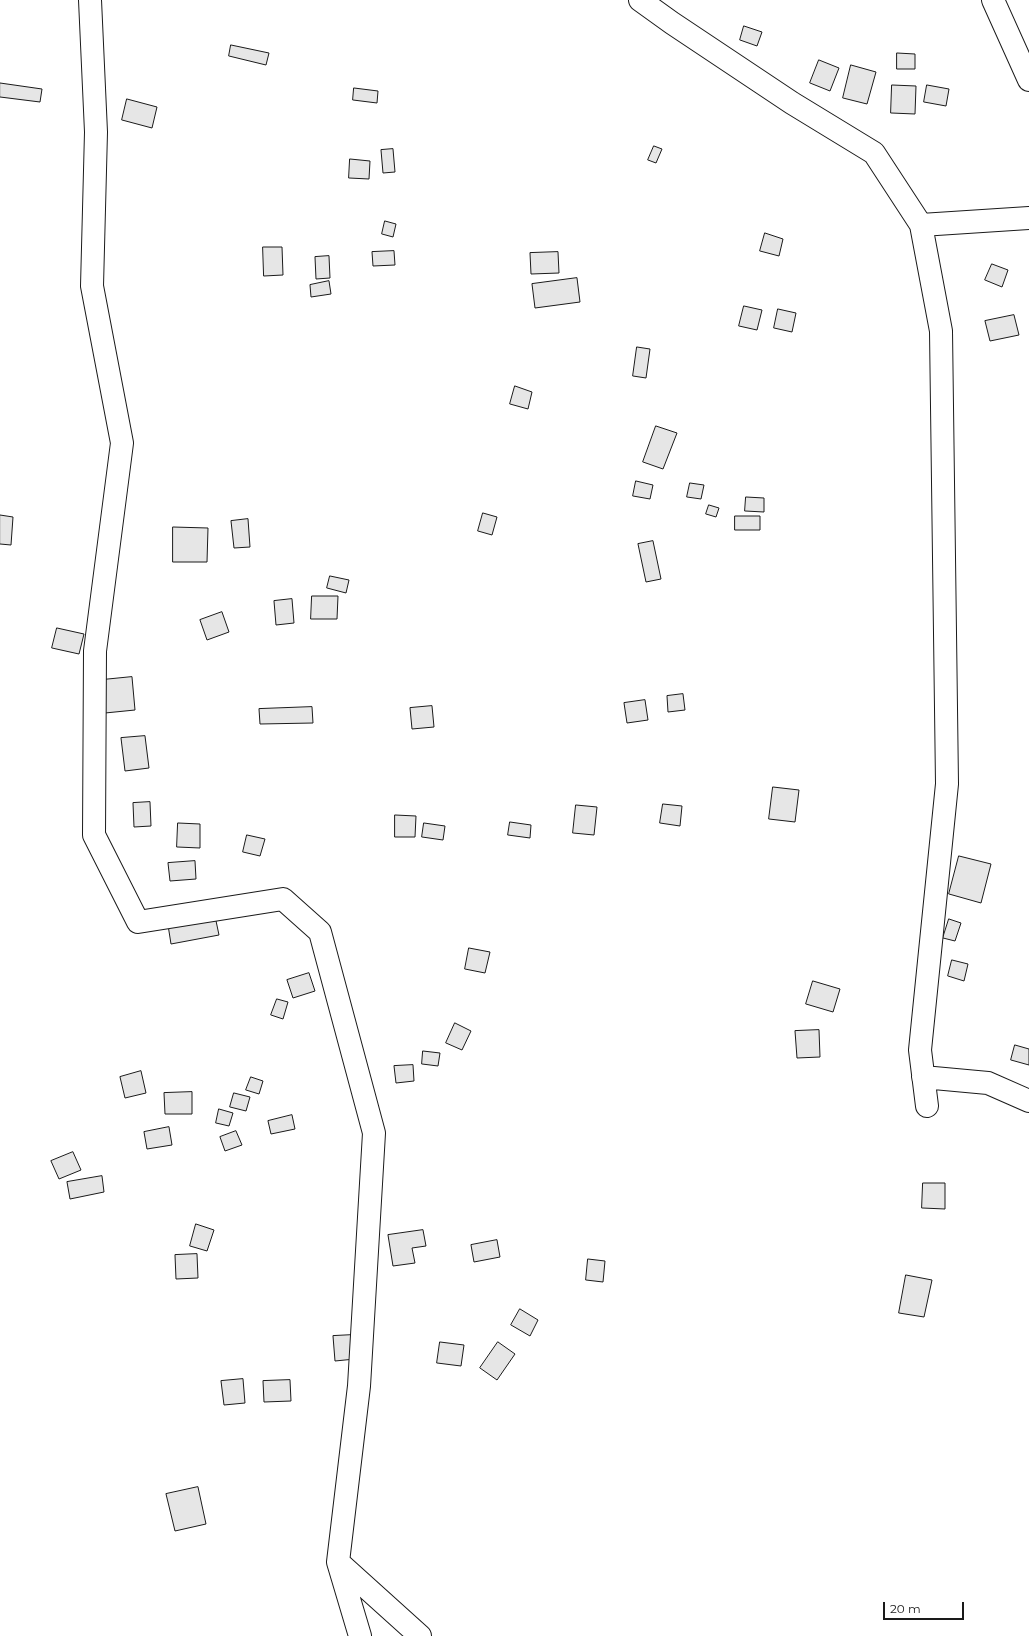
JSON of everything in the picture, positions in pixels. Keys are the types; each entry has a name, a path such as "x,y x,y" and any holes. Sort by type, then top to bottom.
{"street":[{"path":"90,0 96,132 92,286 122,443 95,650 94,835 138,922 284,899 320,932 374,1133 359,1386 338,1562 360,1636"},
{"path":"640,0 792,104 874,153 922,225 942,331 947,784 920,1050 927,1106"},
{"path":"993,0 1029,80"},
{"path":"922,225 1029,218"},
{"path":"923,1077 988,1083 1029,1101"},
{"path":"338,1562 420,1636"}],"building":[{"path":"744,26 762,32 757,46 740,40"},
{"path":"231,45 269,53 266,65 229,56"},
{"path":"897,53 915,54 915,69 897,69"},
{"path":"819,60 839,68 830,91 810,83"},
{"path":"851,65 876,72 867,104 843,98"},
{"path":"0,83 42,89 40,102 0,97"},
{"path":"892,85 916,86 915,114 891,113"},
{"path":"927,85 949,89 946,106 924,102"},
{"path":"354,88 378,91 377,103 353,100"},
{"path":"127,99 157,107 152,128 122,120"},
{"path":"654,146 662,149 656,163 648,160"},
{"path":"393,149 395,172 383,173 381,150"},
{"path":"350,159 370,161 369,179 349,178"},
{"path":"385,221 396,224 393,237 382,234"},
{"path":"765,233 783,239 779,256 760,251"},
{"path":"263,247 282,247 283,275 264,276"},
{"path":"394,251 395,265 373,266 372,252"},
{"path":"558,252 559,273 531,274 530,253"},
{"path":"329,256 330,278 316,279 315,257"},
{"path":"992,264 1008,270 1002,287 985,280"},
{"path":"577,278 580,302 535,308 532,284"},
{"path":"329,281 331,294 311,297 310,285"},
{"path":"744,306 762,310 757,330 739,326"},
{"path":"778,309 796,313 792,332 774,328"},
{"path":"1014,315 1019,335 990,341 985,321"},
{"path":"637,347 650,349 646,378 633,376"},
{"path":"515,386 532,392 528,409 510,404"},
{"path":"656,426 677,433 663,469 643,462"},
{"path":"636,481 653,485 650,499 633,496"},
{"path":"690,483 704,485 701,499 687,497"},
{"path":"746,497 764,498 764,512 745,511"},
{"path":"709,505 719,508 716,517 706,514"},
{"path":"483,513 497,517 492,535 478,531"},
{"path":"0,515 13,517 11,545 0,544"},
{"path":"735,516 760,516 760,530 735,530"},
{"path":"248,519 250,547 234,548 231,521"},
{"path":"173,527 208,528 207,562 173,562"},
{"path":"653,541 661,579 646,582 638,544"},
{"path":"330,576 349,580 346,593 327,588"},
{"path":"312,596 338,596 337,619 311,619"},
{"path":"292,599 294,623 276,625 274,601"},
{"path":"222,612 229,632 207,640 200,620"},
{"path":"57,628 84,634 79,654 52,648"},
{"path":"132,677 135,710 105,713 102,680"},
{"path":"683,694 685,710 668,712 667,696"},
{"path":"645,700 648,720 627,723 624,703"},
{"path":"432,706 434,727 412,729 410,708"},
{"path":"312,707 313,723 260,724 259,709"},
{"path":"145,736 149,768 125,771 121,738"},
{"path":"773,787 799,790 795,822 769,819"},
{"path":"150,802 151,826 134,827 133,803"},
{"path":"663,804 682,806 680,826 660,823"},
{"path":"576,805 597,807 594,835 573,833"},
{"path":"395,815 416,816 415,837 395,837"},
{"path":"510,822 531,825 530,838 508,835"},
{"path":"178,823 200,824 200,848 177,847"},
{"path":"424,823 445,826 443,840 422,837"},
{"path":"247,835 265,839 260,856 243,852"},
{"path":"959,856 991,864 981,903 949,894"},
{"path":"195,861 196,879 170,881 168,863"},
{"path":"215,916 219,935 171,944 168,925"},
{"path":"949,919 961,923 955,941 943,938"},
{"path":"469,948 490,952 485,973 465,969"},
{"path":"952,960 968,964 964,981 948,976"},
{"path":"309,973 315,991 293,998 287,980"},
{"path":"813,981 840,989 833,1012 806,1004"},
{"path":"277,999 288,1002 283,1019 271,1015"},
{"path":"455,1023 471,1031 462,1050 446,1043"},
{"path":"819,1030 820,1057 797,1058 795,1031"},
{"path":"1015,1045 1029,1049 1029,1065 1011,1060"},
{"path":"423,1051 440,1053 438,1066 422,1064"},
{"path":"413,1065 414,1081 396,1083 394,1066"},
{"path":"141,1071 146,1093 125,1098 120,1077"},
{"path":"251,1077 263,1081 259,1094 246,1090"},
{"path":"192,1092 192,1114 165,1114 164,1093"},
{"path":"234,1093 250,1097 246,1111 230,1107"},
{"path":"219,1109 233,1113 229,1126 216,1123"},
{"path":"292,1115 295,1129 271,1134 268,1121"},
{"path":"169,1127 172,1145 147,1149 144,1132"},
{"path":"236,1131 242,1145 225,1151 220,1137"},
{"path":"73,1152 81,1170 59,1179 51,1161"},
{"path":"102,1176 104,1192 70,1199 67,1182"},
{"path":"923,1183 945,1183 945,1209 922,1208"},
{"path":"196,1224 214,1230 207,1251 190,1246"},
{"path":"423,1230 426,1246 412,1248 415,1263 393,1266 388,1235"},
{"path":"497,1240 500,1257 474,1262 471,1245"},
{"path":"197,1254 198,1278 176,1279 175,1255"},
{"path":"588,1259 605,1261 603,1282 586,1280"},
{"path":"906,1275 932,1280 924,1317 899,1313"},
{"path":"520,1309 538,1320 530,1336 511,1325"},
{"path":"353,1335 355,1359 335,1361 333,1336"},
{"path":"440,1342 464,1345 461,1366 437,1363"},
{"path":"498,1342 515,1354 497,1380 480,1368"},
{"path":"243,1379 245,1403 224,1405 221,1381"},
{"path":"290,1380 291,1401 264,1402 263,1381"},
{"path":"198,1487 206,1524 175,1531 166,1494"}]}
